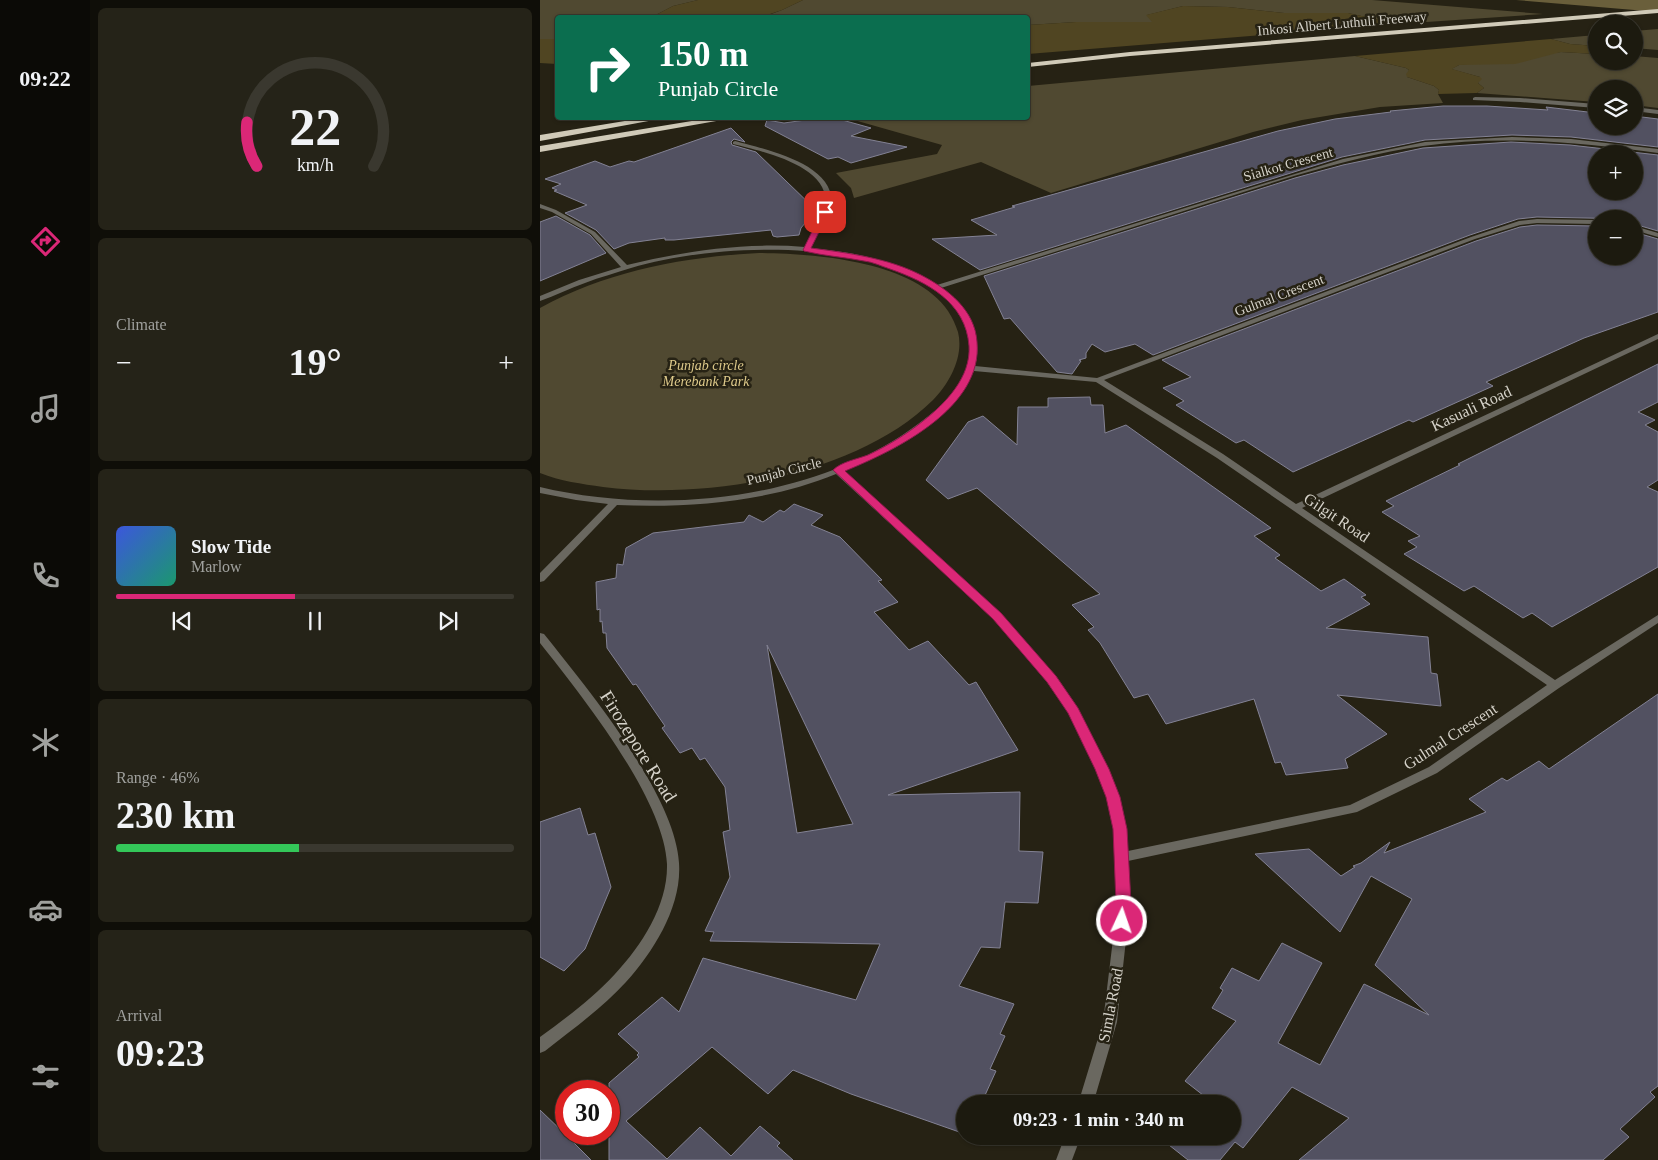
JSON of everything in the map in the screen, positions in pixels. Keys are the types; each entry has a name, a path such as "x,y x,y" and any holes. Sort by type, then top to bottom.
{"highway":[{"name":"Inkosi Albert Luthuli Freeway","path":"1030,65 1130,54 1658,11"},
{"path":"540,133 629,120"},
{"path":"540,138 643,120"},
{"path":"540,149 710,120"},
{"path":"540,154 604,137"}],"street":[{"path":"1475,99 1520,100 1588,105"},
{"path":"1643,110 1658,112"},
{"name":"Sialkot Crescent","path":"936,287 1292,175 1388,150 1460,141 1517,138 1580,142 1658,152"},
{"path":"735,143 802,166 824,182 829,202 807,250"},
{"path":"540,206 554,211 593,233 626,268"},
{"name":"Gulmal Crescent","path":"971,368 1098,380 1500,229 1537,221 1588,222"},
{"path":"1643,231 1658,235"},
{"name":"Punjab Circle","path":"540,299 582,281 626,268 683,255 768,248 839,253 894,266 936,287 953,301 965,316 972,333 974,352 971,368 960,388 946,406 926,424 887,448 838,470 797,484 706,501 659,504 573,498 540,490"},
{"name":"Kasuali Road","path":"1296,507 1658,336"},
{"name":"Gilgit Road","path":"1098,380 1220,456 1556,685"},
{"name":"Simla Road","path":"838,470 997,616 1051,679 1073,711 1102,769 1113,797 1120,829 1123,903 1116,981 1110,1022 1088,1095"},
{"path":"540,579 614,502"},
{"name":"Gulmal Crescent","path":"1122,857 1352,809 1433,770 1556,685 1658,618"},
{"name":"Firozepore Road","path":"540,636 572,676 629,758 658,811 670,838 674,863 671,891 659,924 647,945 630,968 590,1007 540,1046"},
{"path":"1064,1160 1070,1145"}],"green space":[{"path":"540,0 698,0 673,6 656,15 555,15 555,39 540,39"},
{"path":"803,0 1372,0 1543,14 1397,24 1348,13 1284,13 1228,7 1183,6 1147,15 1153,22 1076,22 1030,25 1030,15 769,15"},
{"path":"1658,29 1658,50 1643,49 1643,30"},
{"path":"1588,36 1588,45 1570,44 1551,39"},
{"path":"1561,52 1588,54 1588,70 1643,70 1643,57 1658,58 1658,108 1643,106 1643,80 1588,80 1588,101 1477,93 1484,88 1478,83 1480,77 1451,69 1459,65"},
{"path":"1355,56 1406,68 1409,70 1407,77 1434,86 1439,90 1438,94 1443,103 1380,107 1302,120 1253,132 1051,193 981,162 854,198 851,188 836,173 937,154 942,145 854,120 1030,120 1030,86"},
{"name":"Punjab circle Merebank Park","path":"759,253 813,256 874,266 902,276 927,290 946,308 958,332 959,350 957,360 945,386 933,400 901,426 863,447 822,464 778,477 687,490 644,490 603,487 555,478 540,473 540,308 592,284 646,268 702,258"}],"shaded area":[{"path":"698,0 803,0 767,15 656,15 673,6"},
{"path":"1516,0 1658,0 1658,12"},
{"path":"1183,6 1228,7 1284,13 1348,13 1397,24 1030,54 1030,25 1076,22 1152,22 1146,15"},
{"path":"540,39 555,39 555,64 540,63"},
{"path":"1551,39 1570,44 1588,45 1588,54 1561,52 1515,64 1459,65 1452,69 1480,77 1482,79 1478,83 1484,88 1477,93 1438,94 1439,90 1434,86 1407,77 1406,74 1409,70 1406,68 1355,56"}],"building":[{"path":"1443,106 1487,106 1548,110 1546,107 1588,112 1588,135 1643,135 1643,117 1658,119 1658,147 1571,137 1512,135 1425,140 1342,157 980,270 932,239 997,235 971,220 1015,207 1012,206 1278,131 1335,119"},
{"path":"767,120 784,123 806,120 842,120 871,128 851,136 907,147 851,163 838,157 828,159 765,126"},
{"path":"731,128 745,142 734,139 731,142 732,145 756,152 816,210 801,228 799,235 777,237 773,236 771,230 674,240 665,240 665,238 629,243 614,249 596,230 565,213 587,205 554,191 557,190 552,188 561,184 545,179 595,161 610,167 629,161 634,162"},
{"path":"1511,142 1588,147 1588,200 1643,200 1643,153 1658,155 1658,231 1643,227 1643,210 1588,210 1588,218 1537,217 1518,219 1470,235 1153,355 1135,344 1105,352 1092,344 1086,353 1086,358 1079,360 1081,361 1072,374 1057,372 1010,318 1004,319 984,276 1295,178 1343,165 1423,148"},
{"path":"556,216 590,235 606,253 540,281 540,222"},
{"path":"1537,225 1588,226 1588,265 1643,265 1643,235 1658,239 1658,312 1584,338 1486,382 1493,386 1413,422 1409,420 1293,472 1244,440 1236,443 1176,405 1184,401 1163,388 1191,377 1162,360 1476,241 1520,227"},
{"path":"1658,364 1658,402 1638,412 1655,420 1645,425 1658,432 1658,480 1647,487 1658,492 1658,567 1552,627 1532,613 1523,618 1474,586 1464,591 1404,554 1417,547 1408,541 1420,536 1382,512 1394,506 1386,501"},
{"path":"1090,397 1091,405 1103,405 1105,433 1126,425 1271,528 1254,536 1280,555 1275,558 1321,591 1344,579 1366,595 1361,597 1370,604 1326,628 1428,637 1431,673 1437,674 1441,706 1337,695 1387,734 1345,759 1348,768 1286,775 1281,762 1275,763 1254,699 1166,724 1148,694 1134,698 1100,643 1088,630 1094,627 1072,605 1100,594 977,488 948,499 926,480 968,422 983,416 1017,445 1018,407 1048,407 1048,398"},
{"path":"794,504 823,515 811,525 840,537 882,580 878,581 898,602 874,612 909,650 928,641 969,685 976,682 1018,750 888,795 1020,792 1019,851 1043,852 1038,903 1005,902 1000,948 981,947 959,986 1014,1004 1000,1034 1005,1036 990,1069 996,1071 985,1095 956,1095 956,1131 851,1094 793,1070 768,1094 712,1047 626,1121 667,1159 700,1127 731,1156 760,1126 780,1143 777,1146 793,1160 609,1160 609,1145 620,1145 620,1080 612,1080 639,1057 637,1055 639,1053 618,1034 662,997 679,1012 703,958 856,1000 880,944 710,941 714,932 705,931 730,877 723,832 730,830 725,787 705,758 700,760 692,748 680,753 662,728 665,726 636,684 633,685 607,648 606,633 603,633 602,621 600,622 600,609 597,610 596,582 616,578 617,564 623,565 626,548 653,533 744,522 749,515 763,522 780,510 784,512","holes":["767,645 853,824 797,833"]},
{"path":"1658,694 1658,1086 1650,1092 1655,1097 1620,1129 1629,1137 1603,1160 1299,1160 1349,1118 1292,1087 1243,1148 1239,1145 1241,1145 1241,1095 1203,1095 1185,1081 1236,1021 1212,1008 1223,990 1220,988 1232,968 1259,981 1282,943 1322,963 1278,1043 1320,1065 1364,984 1429,1015 1375,965 1412,899 1371,876 1340,932 1255,854 1309,849 1341,876 1390,842 1384,853 1486,812 1469,799 1502,778 1507,781 1539,761 1549,769"},
{"path":"580,808 588,835 595,833 611,887 585,949 564,971 540,957 540,822"},
{"path":"540,1110 555,1124 555,1145 576,1145 591,1160 540,1160"},
{"path":"1169,1145 1232,1145 1220,1160 1188,1160"}],"route":[{"path":"825,212 807,250 839,253 894,266 936,287 953,301 965,316 972,333 974,352 971,368 960,388 946,406 926,424 902,440 872,456 838,470 997,616 1051,679 1073,711 1102,769 1113,797 1120,829 1122,921"}]}
